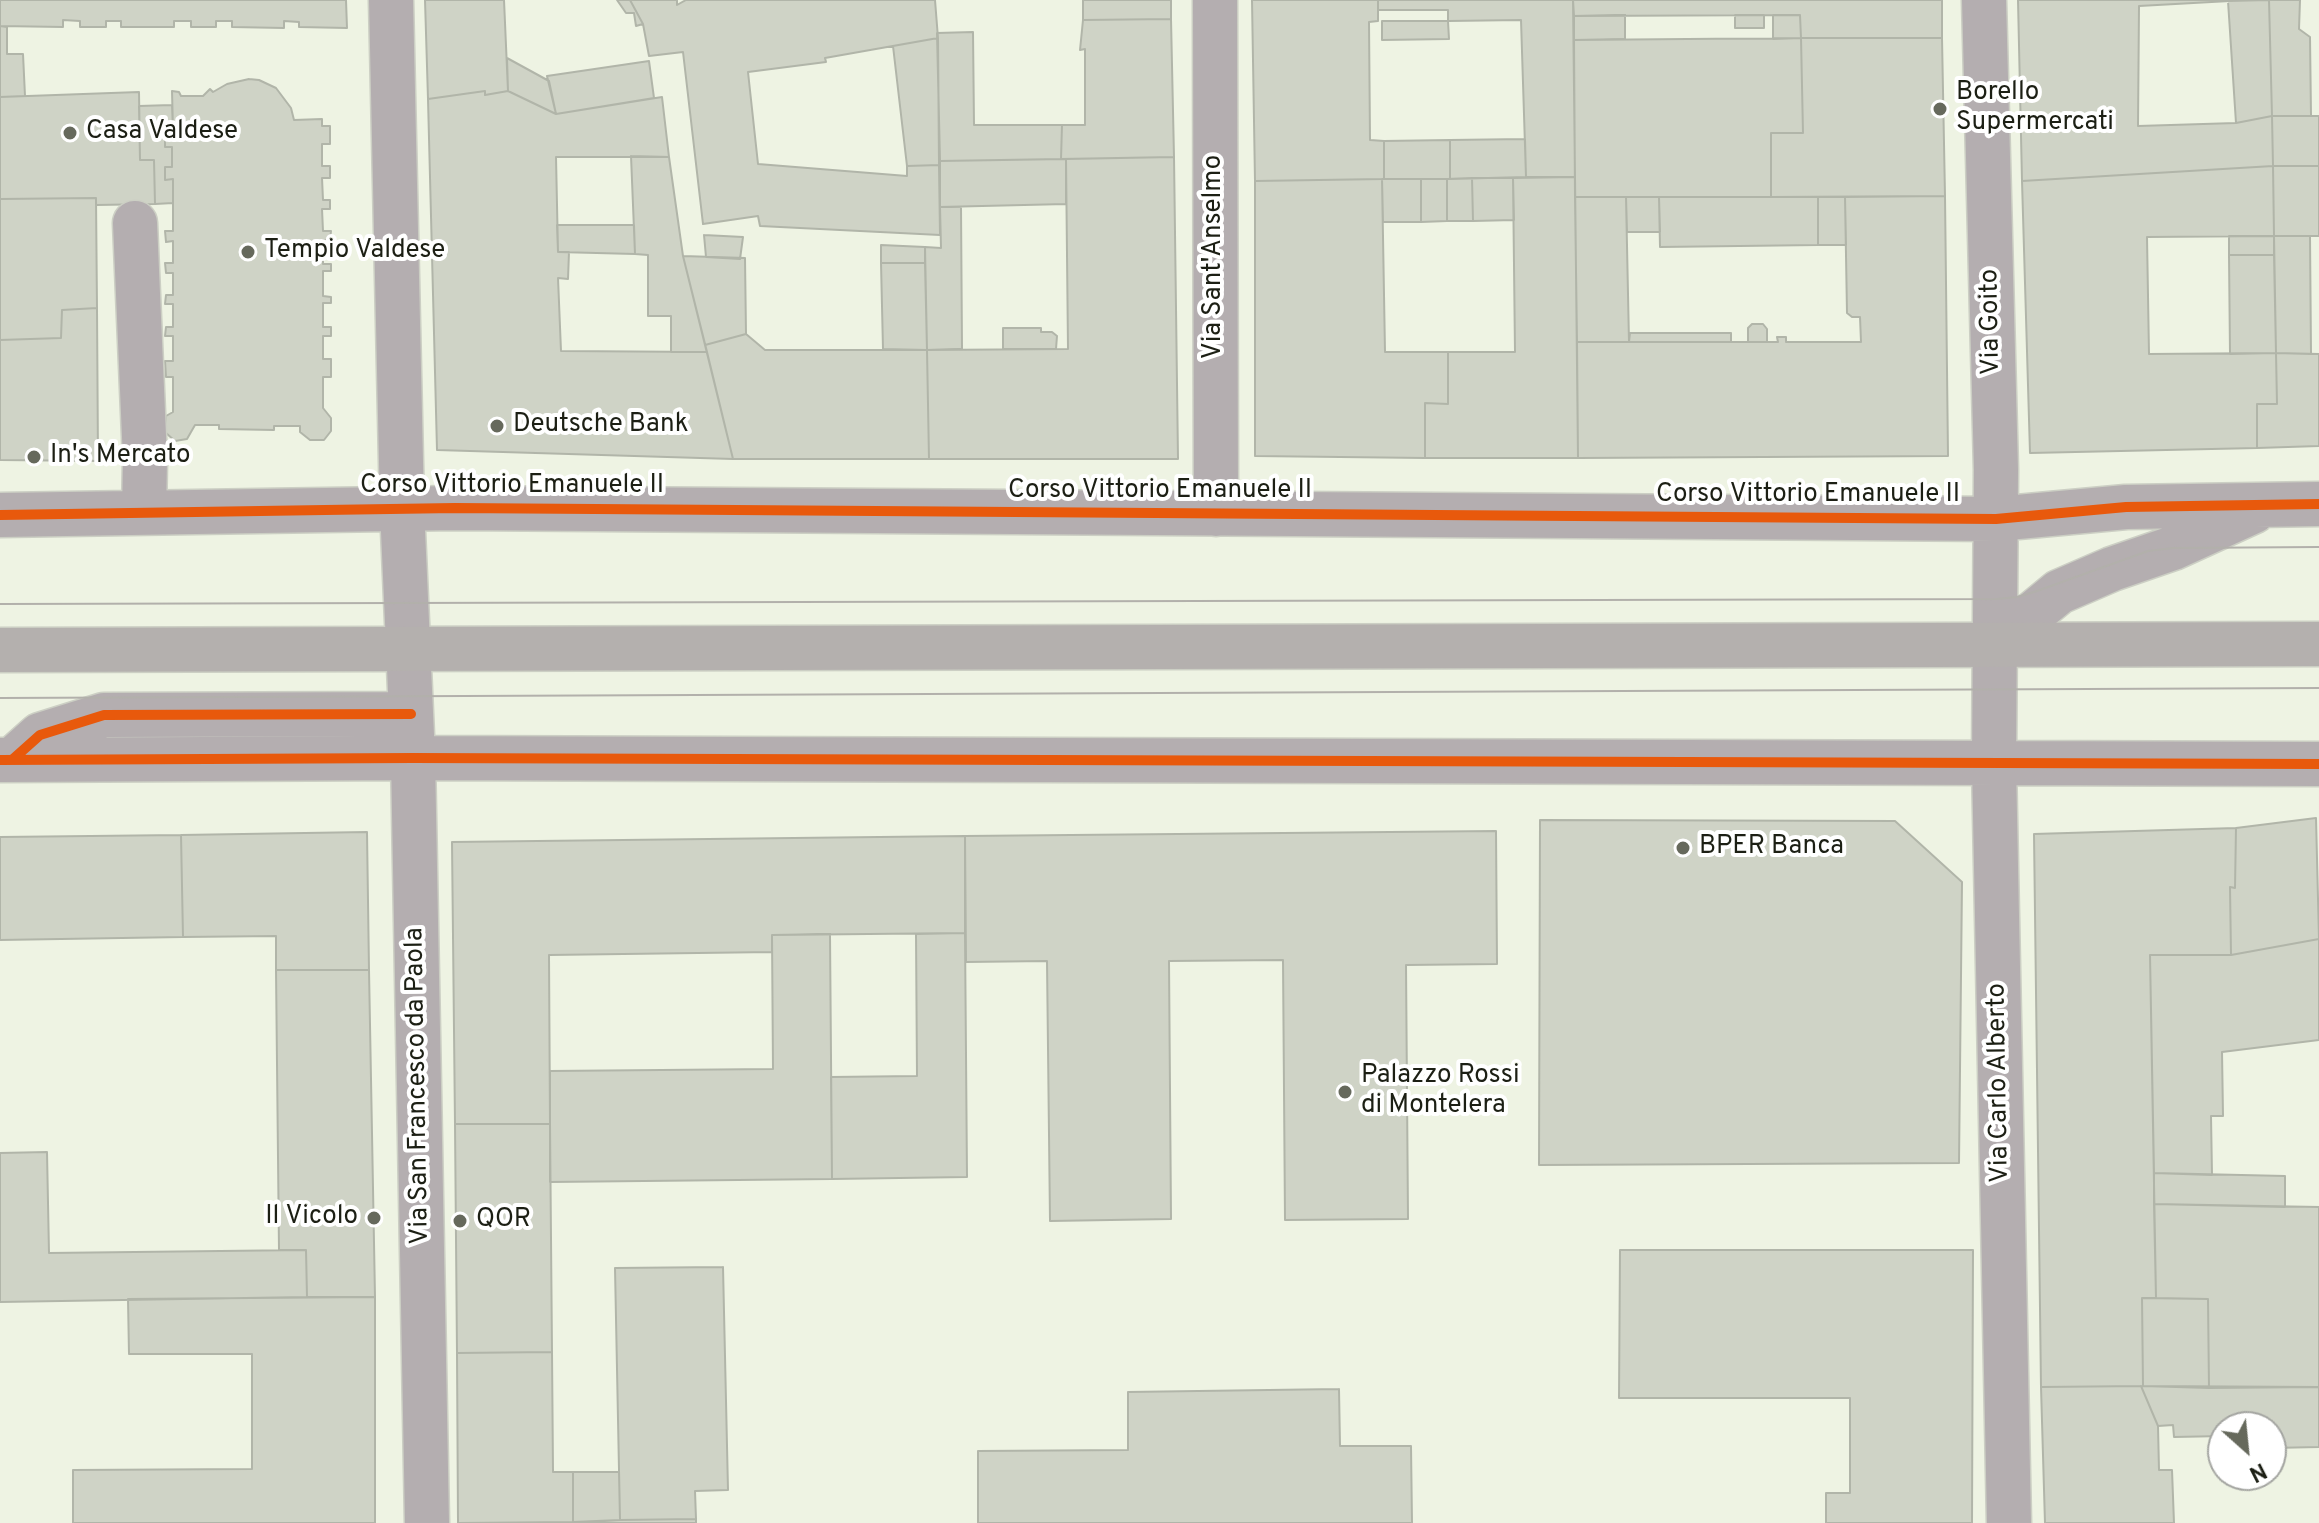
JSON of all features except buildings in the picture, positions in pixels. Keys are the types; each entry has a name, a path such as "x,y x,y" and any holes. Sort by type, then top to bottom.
{"main road":[{"path":"0,650 2319,644"}],"street":[{"name":"Via San Francesco da Paola","path":"391,0 402,508 413,758 427,1523"},
{"name":"Via Sant'Anselmo","path":"1215,0 1216,514"},
{"name":"Via Goito","path":"1984,0 1996,644"},
{"path":"135,223 145,460 144,512"},
{"name":"Corso Vittorio Emanuele II","path":"0,515 402,508 1996,519 2126,507 2319,504"},
{"path":"1996,644 2059,592 2205,535 2267,505"},
{"name":"Via Carlo Alberto","path":"1996,644 1994,765 2009,1523"},
{"path":"6,760 40,735 104,715 411,714"},
{"path":"6,760 413,758 2319,764"}],"tram line":[{"path":"0,604 1996,599 2037,591 2148,551 2173,548 2319,547"},
{"path":"0,698 2319,688"}],"cycle path":[{"path":"0,515 455,508 1996,519 2126,507 2319,504"},
{"path":"12,760 40,735 104,715 411,714"},
{"path":"0,760 413,758 2319,764"}],"place":[{"name":"Borello Supermercati","path":"1940,109"},
{"name":"Casa Valdese","path":"70,133"},
{"name":"Tempio Valdese","path":"248,252"},
{"name":"Deutsche Bank","path":"497,426"},
{"name":"In's Mercato","path":"34,457"},
{"name":"BPER Banca","path":"1683,848"},
{"name":"Palazzo Rossi di Montelera","path":"1345,1092"},
{"name":"Il Vicolo","path":"374,1218"},
{"name":"QOR","path":"460,1221"}]}
